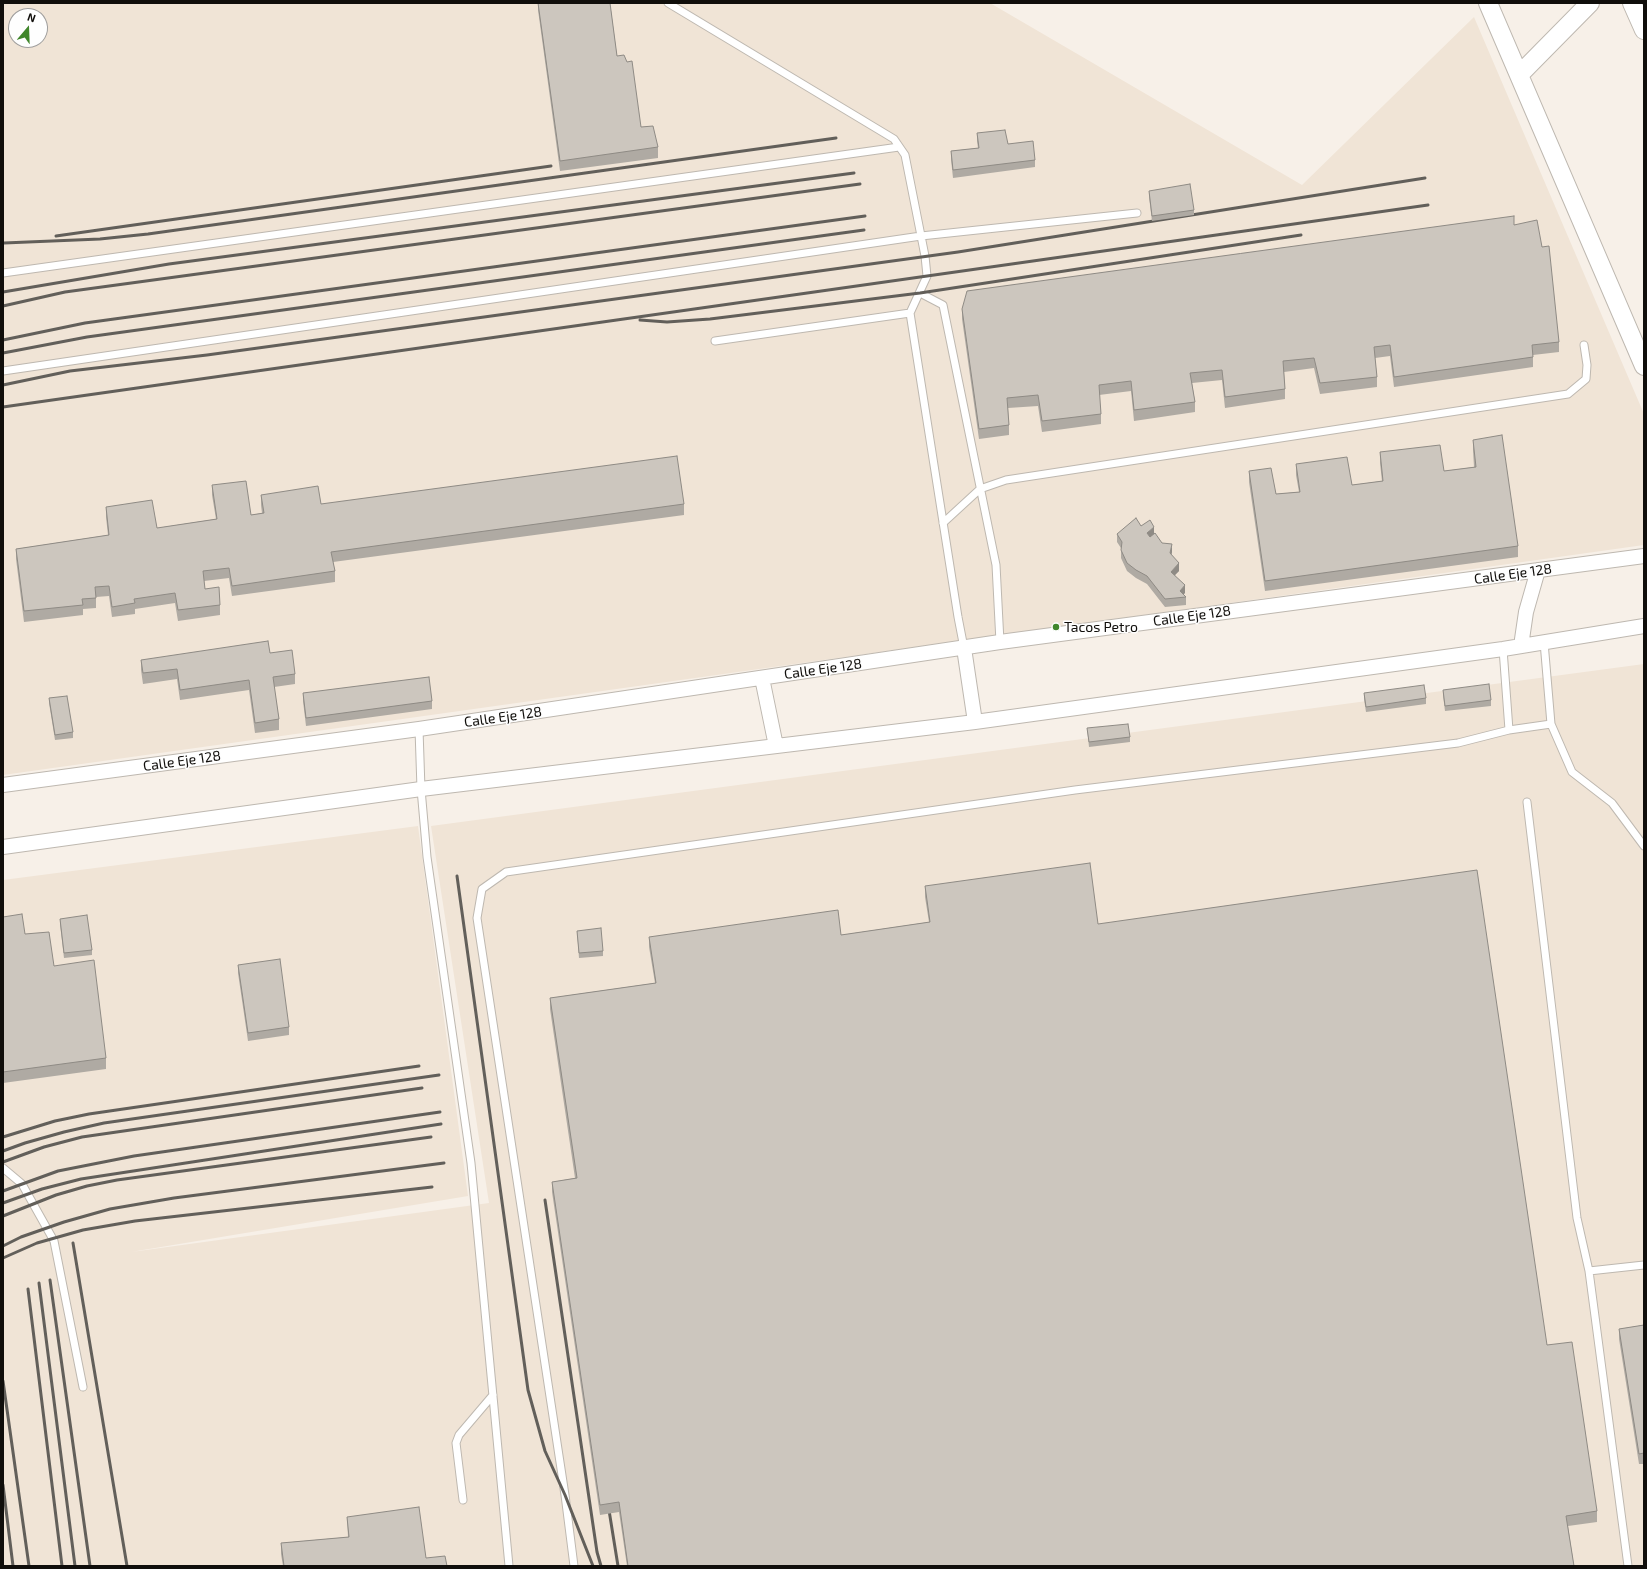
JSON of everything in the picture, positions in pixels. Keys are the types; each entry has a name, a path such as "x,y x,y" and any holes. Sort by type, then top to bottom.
{"street":[{"path":"1488,3 1644,366"},
{"path":"1519,75 1590,3"},
{"path":"1632,3 1644,30"},
{"name":"Calle Eje 128","path":"3,785 419,729 1000,642 1644,556"},
{"path":"1521,646 1526,612 1538,570"},
{"path":"3,847 421,789 975,722 1521,646 1644,626"},
{"path":"964,648 975,722"},
{"path":"762,678 776,746"}],"lane":[{"path":"668,3 894,139 905,155 928,276 910,313 964,648"},
{"path":"3,273 900,147"},
{"path":"3,371 921,236 1137,213"},
{"path":"920,294 943,305 996,565 1000,642"},
{"path":"715,341 910,313"},
{"path":"943,523 980,490 1006,480 1568,394 1586,379 1587,365 1584,345"},
{"path":"1544,642 1551,724 1572,772 1612,803 1644,846"},
{"path":"1503,648 1509,730"},
{"path":"574,1566 477,918 482,889 506,872 1075,790 1458,743 1509,730 1551,724"},
{"path":"419,729 421,789 427,857 471,1163 509,1566"},
{"path":"1527,802 1577,1218 1589,1271 1628,1566"},
{"path":"3,1168 22,1184 54,1241 83,1387"},
{"path":"1589,1271 1644,1265"},
{"path":"463,1500 456,1443 459,1435 493,1395"}],"shaded area":[{"path":"3,3 990,3 1302,185 1474,17 1644,414 1644,545 3,775"},
{"path":"1644,664 1644,1566 3,1566 3,880 418,826 468,1196 131,1252 489,1203 431,826"}],"building":[{"path":"538,3 610,3 617,56 624,55 627,62 632,61 641,127 653,126 658,147 560,161"},
{"path":"1005,130 1008,144 1033,141 1035,160 953,170 951,151 979,148 977,133"},
{"path":"1190,184 1194,210 1152,216 1149,191"},
{"path":"1514,216 1514,225 1537,220 1542,247 1549,246 1559,342 1532,345 1533,357 1394,377 1390,345 1374,347 1377,377 1320,383 1314,358 1283,361 1285,389 1225,397 1222,370 1190,373 1195,402 1134,410 1131,381 1099,385 1101,414 1042,421 1038,395 1007,398 1009,425 979,429 962,309 967,291"},
{"path":"1502,435 1518,546 1265,581 1249,471 1271,468 1276,494 1300,492 1296,464 1347,457 1352,485 1383,481 1380,452 1440,445 1444,471 1476,467 1473,440"},
{"path":"677,456 684,504 331,552 335,571 232,586 229,568 203,571 205,589 219,587 220,605 178,610 175,593 134,599 135,603 112,607 109,586 95,587 96,598 82,599 83,605 24,611 16,549 109,535 106,507 152,500 157,528 217,519 212,485 246,481 251,515 264,513 261,495 318,486 321,504"},
{"path":"1136,518 1141,526 1150,520 1154,527 1147,533 1150,537 1155,533 1162,543 1172,544 1170,553 1179,563 1171,572 1185,585 1180,591 1186,597 1165,599 1147,576 1127,563 1121,550 1122,542 1117,534"},
{"path":"268,641 270,653 292,650 295,674 273,677 279,719 255,723 249,680 180,690 177,669 143,673 141,660"},
{"path":"429,677 432,701 306,718 303,693"},
{"path":"1489,684 1491,700 1445,706 1443,690"},
{"path":"1424,685 1426,698 1366,707 1364,693"},
{"path":"67,696 73,732 55,735 49,698"},
{"path":"1128,724 1130,737 1089,742 1087,728"},
{"path":"1090,863 1098,924 1477,870 1547,1345 1572,1342 1597,1511 1566,1516 1574,1566 628,1566 619,1502 600,1505 552,1182 577,1178 550,998 656,983 649,937 838,910 841,935 930,922 925,886"},
{"path":"22,914 25,934 49,932 54,966 94,960 106,1058 3,1072 3,917"},
{"path":"87,915 92,950 64,953 60,919"},
{"path":"601,928 603,951 579,953 577,931"},
{"path":"280,959 289,1027 248,1033 238,965"},
{"path":"1644,1325 1644,1453 1639,1454 1619,1329"},
{"path":"419,1507 426,1558 445,1556 447,1566 284,1566 281,1543 349,1537 347,1517"}],"railway":[{"path":"4,243 100,239 148,234 836,138"},
{"path":"56,236 551,166"},
{"path":"3,292 169,264 854,173"},
{"path":"3,385 70,371 207,355 958,252 1425,178"},
{"path":"3,306 65,292 860,184"},
{"path":"3,407 1428,205"},
{"path":"3,340 85,323 865,216"},
{"path":"3,353 87,337 864,230"},
{"path":"640,320 667,322 710,319 920,293 1301,235"},
{"path":"457,876 528,1390 545,1451 565,1495 593,1566"},
{"path":"3,1137 55,1121 89,1114 419,1066"},
{"path":"3,1151 64,1132 104,1123 439,1075"},
{"path":"3,1162 44,1147 82,1137 422,1088"},
{"path":"3,1191 58,1171 134,1156 440,1112"},
{"path":"3,1203 42,1189 81,1179 441,1124"},
{"path":"3,1216 56,1195 87,1186 117,1180 431,1137"},
{"path":"3,1246 21,1237 64,1222 110,1209 174,1198 444,1163"},
{"path":"3,1258 37,1243 83,1230 135,1221 432,1187"},
{"path":"545,1200 597,1552 601,1566"},
{"path":"73,1243 127,1566"},
{"path":"50,1280 90,1566"},
{"path":"39,1283 75,1566"},
{"path":"28,1289 62,1566"},
{"path":"3,1381 29,1566"},
{"path":"3,1485 13,1566"},
{"path":"608,1504 618,1566"}],"place":[{"name":"Tacos Petro","path":"1056,627"}]}
